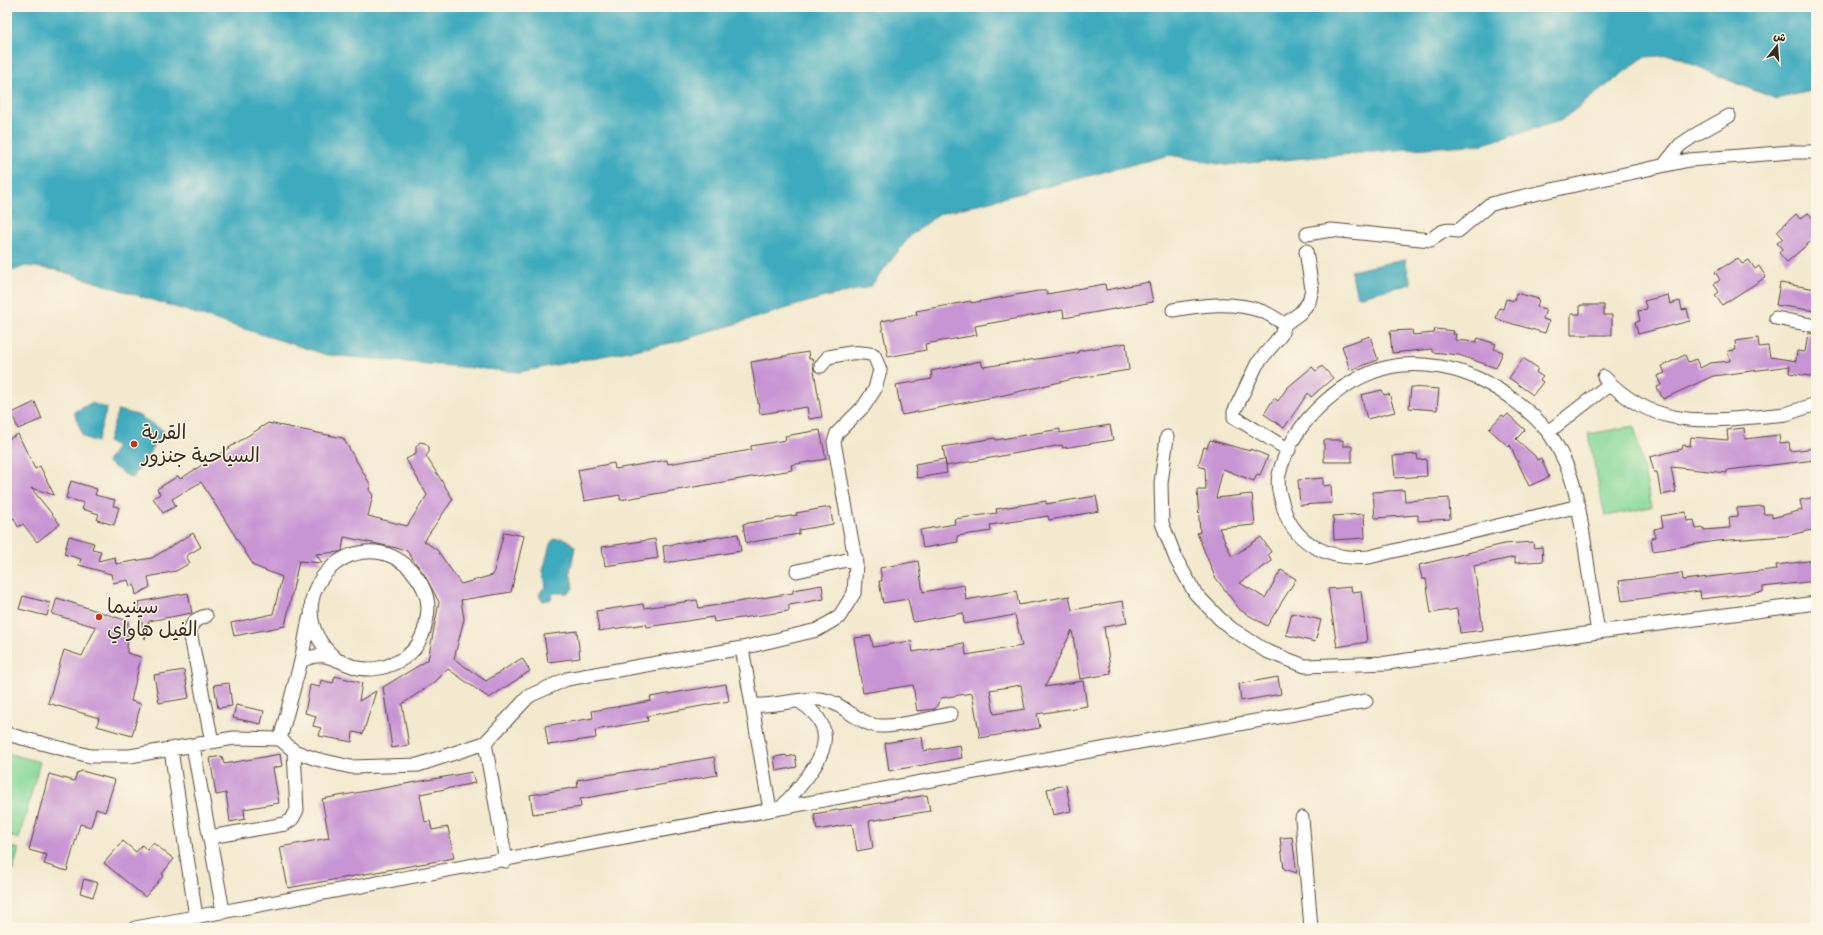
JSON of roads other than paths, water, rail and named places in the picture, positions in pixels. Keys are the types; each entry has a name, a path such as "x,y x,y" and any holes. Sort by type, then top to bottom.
{"street":[{"path":"1664,165 1680,145 1694,135 1729,116"},
{"path":"1307,234 1332,230 1431,240 1439,232 1446,230 1458,231 1489,205 1502,201 1689,160 1791,152 1816,152"},
{"path":"1289,450 1247,426 1234,417 1234,412 1257,364 1281,335 1286,324 1300,313 1309,302 1312,289 1306,251"},
{"path":"1173,310 1206,305 1245,307 1261,311 1286,324"},
{"path":"1776,318 1816,326"},
{"path":"7,734 90,756 130,756 234,738 280,739 294,751 316,759 351,767 418,765 485,743 529,696 567,679 742,648 817,630 839,617 854,593 856,558 834,442 836,433 868,401 875,389 880,370 874,355 866,352 855,352 828,357 821,366"},
{"path":"1578,506 1369,558 1356,559 1333,556 1316,549 1301,538 1289,522 1279,492 1279,475 1289,450 1308,418 1326,400 1368,374 1401,365 1429,365 1452,369 1490,384 1529,414 1548,432 1565,464 1578,506 1598,632"},
{"path":"1548,432 1607,380 1636,404 1668,417 1687,420 1715,421 1781,415 1816,404"},
{"path":"1167,437 1161,483 1162,523 1176,559 1195,593 1220,619 1266,651 1305,666 1387,663 1598,632 1816,603"},
{"path":"280,739 301,661 310,612 315,588 326,571 347,556 367,552 386,554 404,563 417,577 427,600 426,626 417,644 405,657 387,666 374,669 354,667 335,658 325,649 315,632 310,612"},
{"path":"797,570 856,558"},
{"path":"206,616 196,619 192,624 190,632 212,742"},
{"path":"742,648 752,705 776,809"},
{"path":"301,661 314,655 335,658"},
{"path":"752,705 765,706 818,699 833,702 853,716 874,726 891,725 951,714"},
{"path":"135,928 506,861 1095,749 1366,701"},
{"path":"776,809 808,776 824,747 826,734 822,723 811,708 800,702"},
{"path":"485,743 506,861"},
{"path":"193,746 222,912"},
{"path":"171,750 196,917"},
{"path":"210,837 285,824 292,819 297,810 294,751"},
{"path":"1302,818 1311,928"}],"water":[{"path":"7,7 1816,7 1816,90 1776,99 1721,77 1673,55 1644,57 1560,121 1483,144 1225,165 1170,155 939,214 911,235 870,287 821,298 676,342 519,372 327,355 57,270 25,266 7,273"},
{"path":"1405,259 1411,284 1357,297 1351,271"},
{"path":"91,403 107,408 97,442 83,437 74,412"},
{"name":"القرية السياحية جنزور","path":"118,410 138,415 164,431 132,479 107,462 117,446 108,442"},
{"path":"562,538 568,540 575,547 570,572 573,587 571,591 567,593 553,593 551,599 542,601 539,595 546,586 543,571 550,544 554,539"}],"place":[{"name":"القرية السياحية جنزور","path":"134,444"},
{"name":"سينيما الفيل هاواي","path":"99,617"}]}
